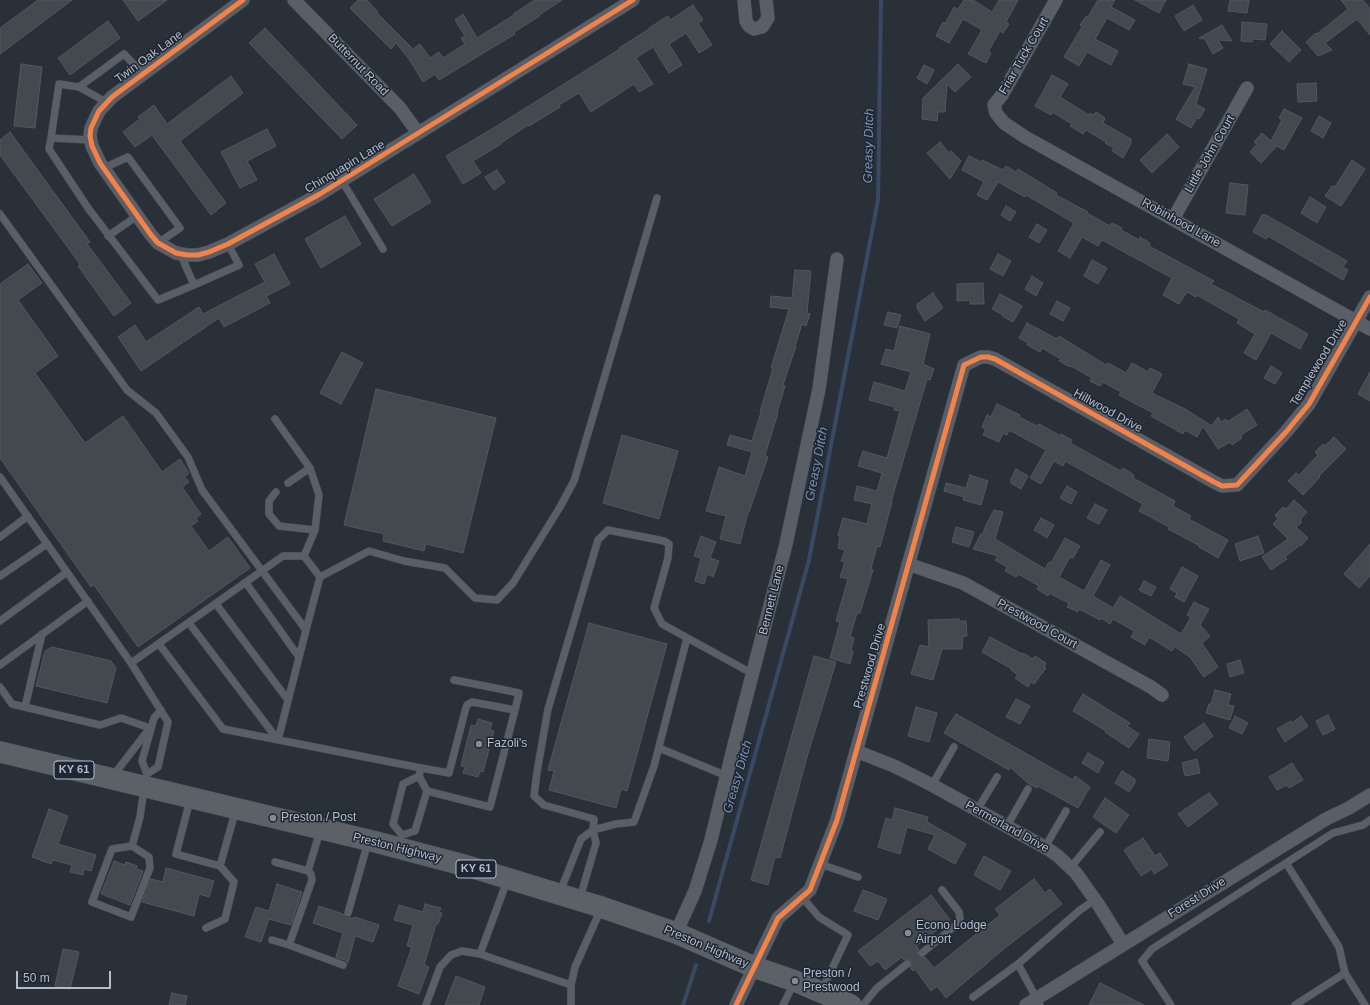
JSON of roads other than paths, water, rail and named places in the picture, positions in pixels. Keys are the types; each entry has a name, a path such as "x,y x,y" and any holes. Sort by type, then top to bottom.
{"main road":[{"name":"Preston Highway","path":"1,755 111,779 146,780 191,798 236,809 368,840 400,841 508,878 602,907 676,933 754,967 795,981 826,998 851,1005"}],"street":[{"name":"Twin Oak Lane","path":"91,143 91,128 94,119 106,102 243,0"},
{"name":"Butternut Road","path":"294,0 400,108 418,133"},
{"name":"Chinquapin Lane","path":"91,143 94,153 104,168 137,216 158,243 180,253 198,255 228,244 320,194 633,0"},
{"path":"744,0 746,21 749,26 754,29 762,27 768,18 766,0"},
{"name":"Friar Tuck Court","path":"996,113 994,105 1012,78 1056,0"},
{"name":"Little John Court","path":"1173,219 1247,88"},
{"name":"Robinhood Lane","path":"996,113 1004,124 1025,137 1370,329"},
{"name":"Bennett Lane","path":"676,933 695,891 709,847 786,544 819,389 837,259"},
{"name":"Templewood Drive","path":"1230,486 1240,483 1309,404 1370,296"},
{"name":"Hillwood Drive","path":"976,358 988,357 996,359 1214,482 1222,486 1230,486"},
{"name":"Prestwood Drive","path":"736,1005 778,918 810,890 837,820 964,365 976,358"},
{"name":"Prestwood Court","path":"908,564 963,583 1151,687 1162,695"},
{"name":"Permerland Drive","path":"856,751 894,766 932,785 1058,856 1071,867 1095,900 1123,944"},
{"name":"Forest Drive","path":"1034,1003 1123,944 1326,819 1349,808 1370,795"}],"lane":[{"path":"79,87 124,54 142,74"},
{"path":"106,102 79,87 59,84 49,149 108,236 158,300 239,265 228,244"},
{"path":"51,138 91,143"},
{"path":"104,168 128,157 180,228 158,243"},
{"path":"342,181 383,249"},
{"path":"278,740 320,577 369,551 445,568 475,598 497,600 513,583 560,507 574,481 657,198"},
{"path":"0,214 127,390 156,414 184,451 202,490 306,630"},
{"path":"108,236 137,216"},
{"path":"180,253 194,285"},
{"path":"275,419 310,468 319,495 315,530 304,556"},
{"path":"288,484 310,468"},
{"path":"0,477 131,663 168,722 158,767 146,780"},
{"path":"0,492 7,486"},
{"path":"276,492 269,501 269,514 279,526 315,530"},
{"path":"0,537 28,516"},
{"path":"580,900 596,843 593,830 594,819 544,804 534,796 548,709 598,540 608,530 664,541 669,544 668,558 654,608 662,624 753,674"},
{"path":"0,576 47,544"},
{"path":"131,663 283,556 304,556"},
{"path":"304,556 320,577"},
{"path":"0,621 67,572"},
{"path":"246,583 299,657"},
{"path":"0,664 88,601"},
{"path":"216,604 288,700"},
{"path":"189,623 278,740"},
{"path":"25,707 42,634"},
{"path":"559,894 581,840 593,830 616,824 634,822 654,766 687,638"},
{"path":"159,644 223,729 420,772 449,773 467,705 472,702 515,710"},
{"path":"427,791 490,807 519,694 454,680"},
{"path":"0,687 12,704 100,725 122,718 150,728"},
{"path":"132,846 140,817 146,780 142,761 150,728 154,718 160,710"},
{"path":"111,779 150,728"},
{"path":"932,785 954,747"},
{"path":"659,748 727,776"},
{"path":"420,772 427,791 415,831 400,841 393,824 403,784 420,772"},
{"path":"977,810 997,777"},
{"path":"1007,826 1028,790"},
{"path":"191,798 176,854 220,866 234,882 225,919 206,928"},
{"path":"220,866 236,809"},
{"path":"1044,847 1066,811"},
{"path":"1171,1005 1142,961 1152,949 1333,833 1363,825 1370,820"},
{"path":"308,871 320,829"},
{"path":"1071,867 1100,832"},
{"path":"348,913 368,840"},
{"path":"132,846 149,857 150,868 130,917 92,902 112,849 132,846"},
{"path":"275,862 308,871 312,874 312,880 289,945"},
{"path":"1286,863 1339,947 1345,973 1366,1005"},
{"path":"820,864 858,877"},
{"path":"480,954 508,878"},
{"path":"922,953 956,925 960,918 959,912 942,890"},
{"path":"802,898 819,917 848,935 826,998"},
{"path":"973,997 1018,964 1080,910 1095,900"},
{"path":"571,1005 571,985 575,967 602,907"},
{"path":"272,940 343,965"},
{"path":"426,1005 440,966 450,955 462,951 480,954 571,985"},
{"path":"863,1005 877,988 908,964"},
{"path":"1018,964 1034,1003"},
{"path":"1295,1005 1345,973"},
{"path":"783,1005 795,981"}],"waterway":[{"name":"Greasy Ditch","path":"709,921 809,560 878,200 881,0"},
{"name":"Greasy Ditch","path":"683,1005 696,965"}],"place":[{"name":"Fazoli's","path":"479,744"},
{"name":"Preston / Post","path":"273,818"},
{"name":"Econo Lodge Airport","path":"908,933"},
{"name":"Preston / Prestwood","path":"795,981"}]}
